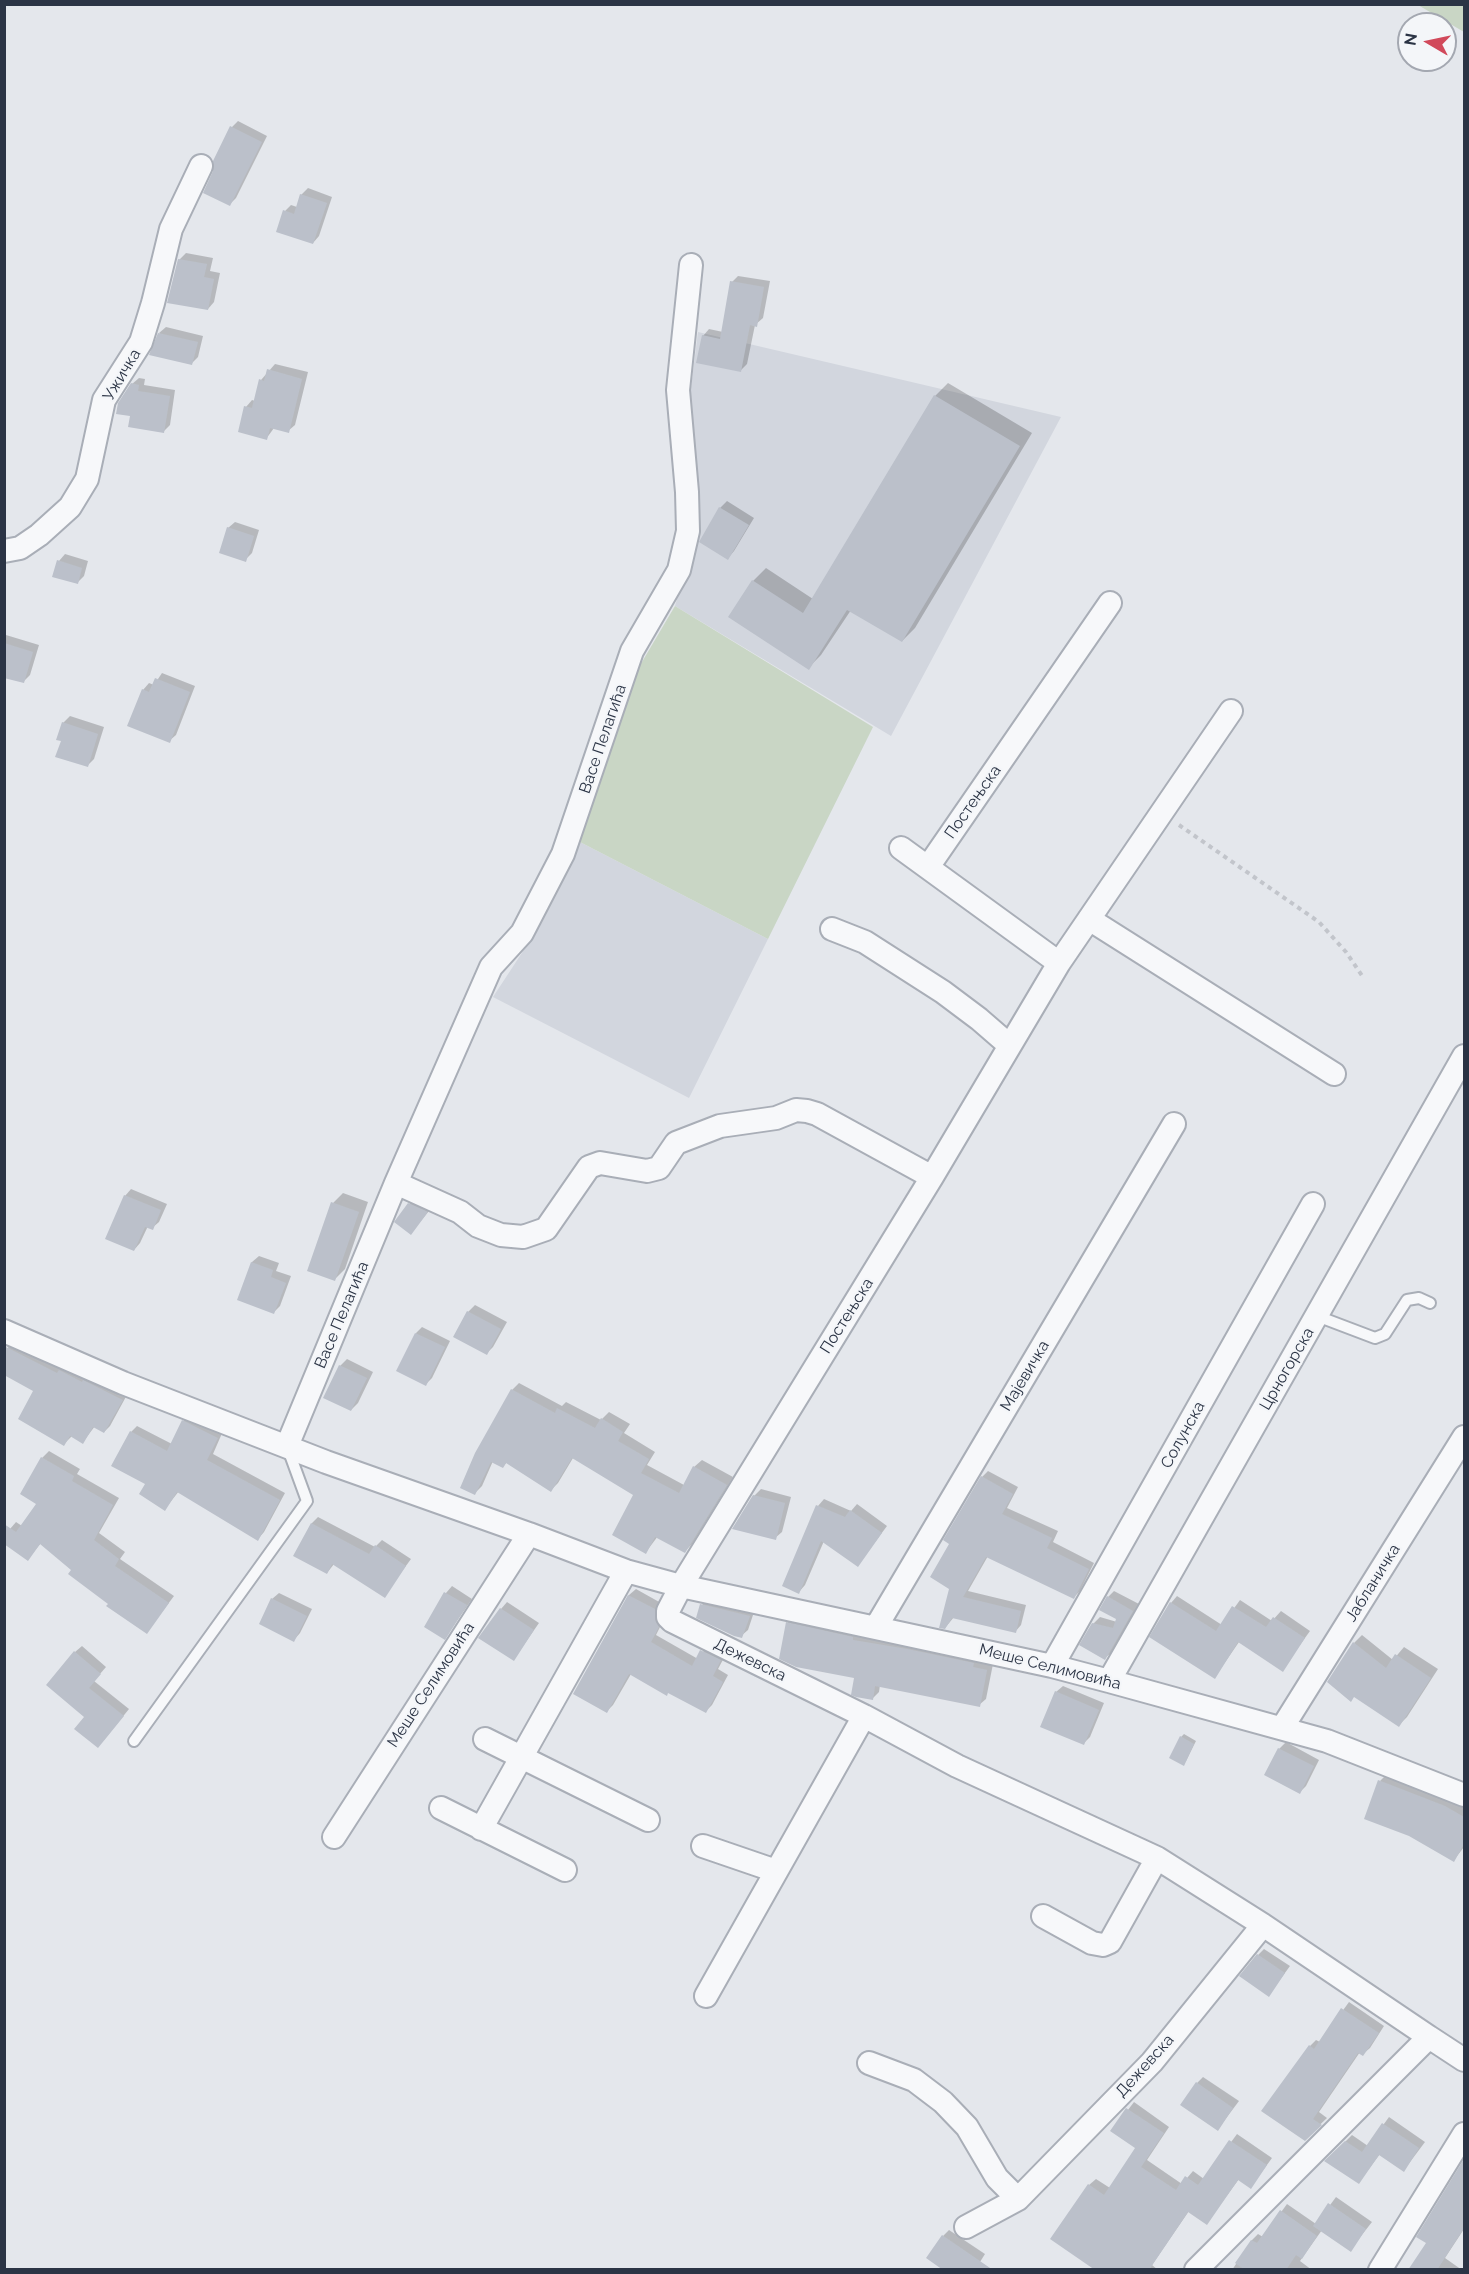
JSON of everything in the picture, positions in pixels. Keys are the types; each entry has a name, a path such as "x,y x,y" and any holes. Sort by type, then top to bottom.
{"street":[{"name":"Ужичка","path":"4,551 20,548 62,514 70,507 87,479 105,400 141,342 171,229 201,166"},
{"name":"Васе Пелагића","path":"287,1446 396,1183 491,967 522,933 563,854 632,651 678,570 688,531 678,390 691,265"},
{"name":"Постењска","path":"928,867 1110,603"},
{"name":"Постењска","path":"681,1586 932,1178 1059,963 1231,711"},
{"path":"901,848 1059,963"},
{"path":"1089,919 1334,1074"},
{"path":"832,929 865,942 943,992 1009,1045"},
{"name":"Црногорска","path":"1109,1681 1464,1056"},
{"path":"396,1183 460,1212 478,1226 501,1235 523,1237 546,1229 589,1167 600,1163 647,1171 659,1168 676,1143 720,1126 776,1118 796,1110 817,1114 932,1178"},
{"name":"Мајевичка","path":"876,1627 1174,1124"},
{"name":"Солунска","path":"1052,1666 1313,1204"},
{"name":"Меше Селимовића","path":"4,1331 123,1383 326,1462 626,1570 681,1586 1052,1666 1109,1681 1327,1741 1464,1795"},
{"name":"Јабланичка","path":"1282,1728 1464,1437"},
{"name":"Меше Селимовића","path":"334,1837 529,1534"},
{"path":"481,1828 626,1570"},
{"name":"Дежевска","path":"681,1586 668,1611 672,1621 864,1716 957,1766 1157,1858 1263,1925 1464,2060"},
{"path":"706,1996 864,1716"},
{"path":"485,1739 648,1820"},
{"path":"441,1808 565,1870"},
{"path":"704,1846 776,1871"},
{"path":"1044,1916 1092,1943 1103,1945 1110,1941 1157,1858"},
{"name":"Дежевска","path":"966,2227 1018,2199 1152,2062 1263,1925"},
{"path":"1196,2270 1429,2037"},
{"path":"868,2063 914,2080 943,2102 967,2127 997,2178 1018,2199"},
{"path":"1380,2270 1464,2134"}],"lane":[{"path":"1317,1316 1375,1338 1385,1334 1407,1300 1419,1298 1430,1303"},
{"path":"134,1740 307,1501 287,1446"}],"path":[{"path":"1162,812 1319,922 1346,952 1363,977"}],"shaded area":[{"path":"698,332 1061,417 891,736 675,606 695,535 689,403"},
{"path":"578,841 768,939 689,1098 493,997 533,936"}],"green space":[{"path":"1418,5 1464,5 1464,32 1457,28 1457,12 1430,12"},
{"path":"675,606 873,727 768,939 578,841 626,689"}],"building":[{"path":"230,126 262,142 230,206 203,193 213,171 213,161"},
{"path":"300,194 327,203 313,244 276,232 283,210 294,214"},
{"path":"178,259 207,264 204,277 214,279 208,310 167,303"},
{"path":"730,281 764,287 757,327 750,325 741,372 696,363 702,335 720,339"},
{"path":"158,333 198,342 192,365 149,355"},
{"path":"267,369 302,379 289,433 270,428 267,440 238,432 244,406 252,408 259,379 264,381"},
{"path":"131,383 139,385 138,391 170,396 164,433 128,427 130,416 116,414 118,403"},
{"path":"934,395 1020,446 902,642 847,610 809,670 728,617 752,580 803,613"},
{"path":"719,507 749,525 728,560 699,542"},
{"path":"227,527 254,536 246,562 219,553"},
{"path":"57,560 82,568 78,584 52,577"},
{"path":"4,643 33,652 24,683 4,678"},
{"path":"155,678 190,692 170,743 127,726 142,689 149,692"},
{"path":"62,722 98,734 88,767 55,757 61,741 56,740"},
{"path":"124,1195 161,1210 153,1230 145,1227 134,1251 105,1239"},
{"path":"331,1202 359,1212 335,1281 307,1271"},
{"path":"408,1203 428,1212 411,1235 394,1222"},
{"path":"251,1262 273,1270 271,1277 286,1283 274,1314 237,1300"},
{"path":"467,1311 501,1329 487,1355 453,1337"},
{"path":"415,1333 445,1347 426,1386 396,1371"},
{"path":"4,1346 57,1373 59,1370 123,1400 104,1433 93,1427 83,1444 70,1436 64,1446 18,1419 33,1391 4,1375"},
{"path":"339,1365 367,1378 351,1411 323,1398"},
{"path":"511,1389 555,1413 557,1408 595,1428 601,1418 623,1432 618,1441 649,1459 641,1473 679,1493 693,1466 727,1485 685,1553 655,1537 646,1554 612,1535 633,1495 572,1458 551,1492 506,1463 503,1468 491,1462 475,1495 460,1488 475,1453"},
{"path":"182,1420 218,1438 207,1460 280,1500 258,1541 177,1492 165,1511 139,1494 145,1484 111,1466 130,1431 167,1451"},
{"path":"41,1457 74,1476 72,1481 113,1505 94,1540 119,1559 115,1566 169,1603 147,1634 106,1606 108,1604 68,1574 71,1570 40,1544 28,1561 4,1544 4,1524 16,1532 36,1504 20,1494"},
{"path":"981,1476 1013,1494 1002,1514 1052,1538 1047,1548 1089,1569 1074,1599 986,1557 963,1597 1021,1611 1016,1633 952,1618 945,1629 939,1628 949,1589 930,1577 949,1544 943,1540"},
{"path":"753,1495 785,1503 776,1540 732,1529"},
{"path":"816,1505 845,1517 850,1510 882,1533 858,1567 821,1541 799,1594 782,1586"},
{"path":"311,1523 369,1554 375,1545 406,1566 385,1598 332,1564 327,1574 293,1556"},
{"path":"444,1592 467,1605 445,1640 424,1627"},
{"path":"628,1595 655,1609 655,1618 659,1627 651,1642 692,1666 700,1650 721,1660 713,1676 723,1682 706,1713 668,1693 667,1696 629,1674 607,1713 573,1694"},
{"path":"1107,1596 1133,1611 1105,1660 1079,1645 1092,1623 1113,1628 1116,1619 1099,1610"},
{"path":"271,1598 307,1616 294,1642 259,1624"},
{"path":"1170,1602 1216,1631 1232,1606 1266,1627 1273,1617 1305,1638 1283,1672 1238,1642 1215,1679 1149,1637"},
{"path":"700,1604 750,1616 742,1638 696,1618"},
{"path":"500,1608 534,1630 514,1661 478,1638"},
{"path":"786,1622 853,1637 853,1640 974,1663 973,1667 987,1670 980,1707 875,1686 873,1700 851,1695 854,1678 796,1667 779,1659"},
{"path":"1353,1642 1386,1668 1395,1654 1431,1678 1399,1727 1354,1697 1351,1702 1327,1682"},
{"path":"74,1651 101,1674 89,1688 124,1716 98,1748 74,1729 84,1717 46,1685"},
{"path":"1055,1691 1099,1710 1084,1745 1040,1727"},
{"path":"1180,1736 1194,1744 1184,1766 1169,1758"},
{"path":"1278,1748 1314,1766 1300,1794 1264,1775"},
{"path":"1378,1780 1445,1806 1464,1817 1464,1844 1454,1862 1409,1836 1364,1819"},
{"path":"1257,1954 1285,1973 1269,1997 1239,1976"},
{"path":"1341,2008 1379,2033 1363,2056 1358,2053 1313,2119 1322,2125 1305,2141 1261,2111 1309,2045 1314,2049"},
{"path":"1196,2082 1233,2108 1218,2131 1180,2105"},
{"path":"1126,2108 1164,2133 1141,2167 1176,2190 1185,2176 1198,2185 1229,2140 1267,2165 1251,2189 1238,2180 1207,2225 1188,2212 1149,2270 1095,2270 1050,2239 1088,2184 1104,2195 1135,2148 1110,2131"},
{"path":"1382,2123 1419,2148 1404,2172 1379,2155 1359,2184 1324,2161 1345,2141 1362,2152"},
{"path":"1464,2159 1464,2228 1437,2270 1408,2270 1426,2243 1416,2237"},
{"path":"1328,2203 1366,2229 1351,2252 1313,2226"},
{"path":"1280,2210 1317,2236 1302,2259 1296,2255 1286,2270 1245,2270 1235,2263 1251,2240 1257,2243"},
{"path":"942,2235 993,2270 943,2270 926,2258"}]}
